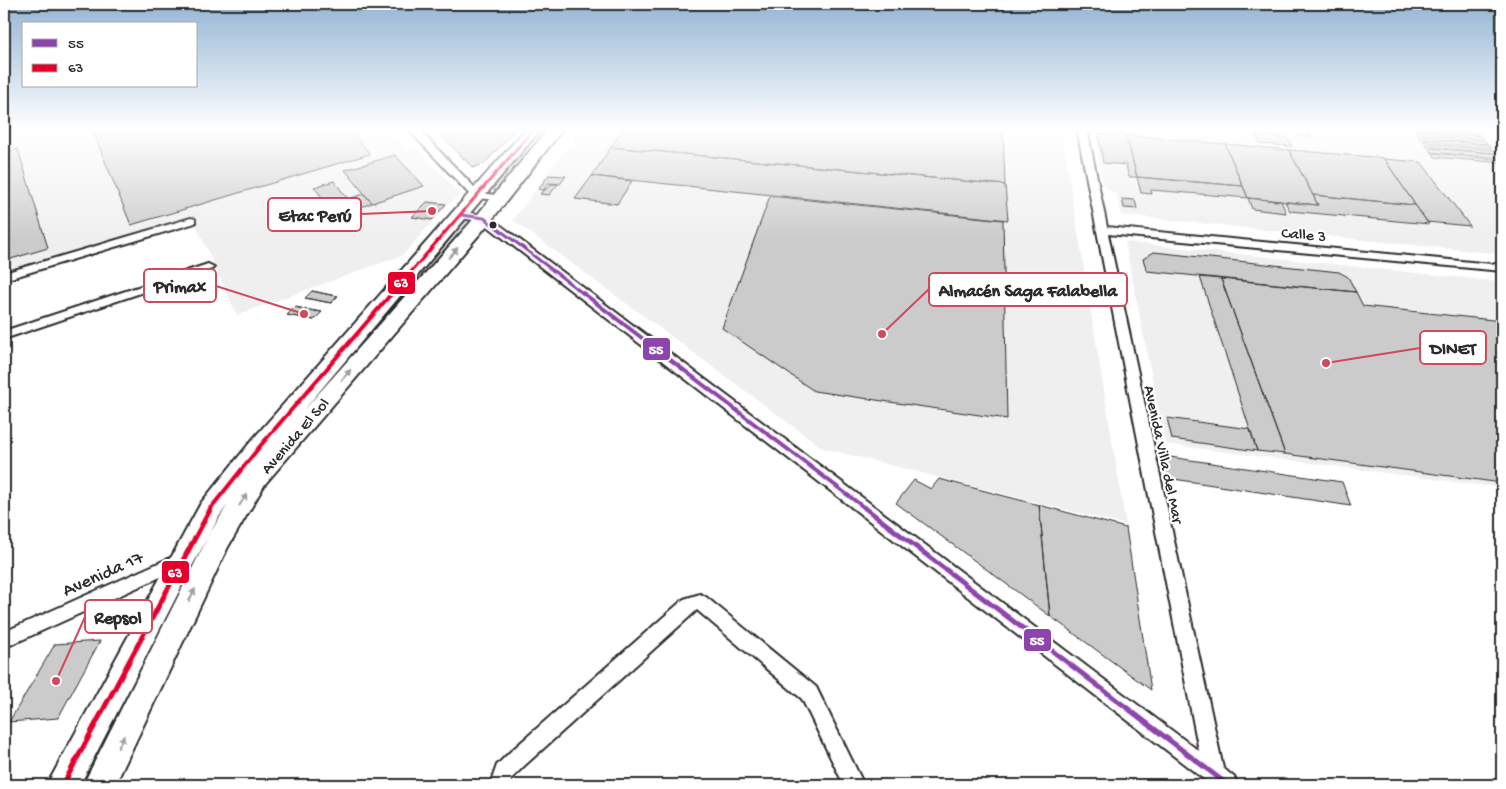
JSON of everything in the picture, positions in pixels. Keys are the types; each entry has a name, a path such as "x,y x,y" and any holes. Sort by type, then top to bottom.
{"main road":[{"name":"Avenida El Sol","path":"63,785 210,510 242,467 503,166"},
{"name":"Avenida El Sol","path":"99,785 218,542 257,478 484,218 526,166"}],"street":[{"path":"448,166 477,196 484,218"},
{"name":"Avenida Villa del Mar","path":"1089,166 1219,782"},
{"path":"477,196 500,198"},
{"path":"461,215 484,218 1219,782"},
{"path":"4,277 191,221"},
{"name":"Calle 3","path":"1102,230 1502,268"},
{"path":"4,335 208,267"},
{"name":"Avenida 17","path":"4,640 218,542"},
{"path":"500,785 504,772 517,759 690,604 700,602 809,693 854,785"}],"shaded area":[{"path":"4,166 434,166 461,195 449,203 403,255 237,315 192,216 4,273"},
{"path":"511,166 519,166 497,191 494,191 493,188"},
{"path":"553,166 1067,166 1126,525 823,448 513,220"},
{"path":"1100,166 1502,166 1502,254 1122,215 1117,195 1103,185"},
{"path":"467,220 472,222 239,483 437,251"},
{"path":"1125,242 1502,282 1502,488 1165,444"}],"building":[{"path":"4,166 23,166 48,248 4,261"},
{"path":"107,166 330,166 131,225"},
{"path":"359,166 405,166 424,186 372,203 345,170"},
{"path":"599,166 806,166 1005,185 1008,220 592,176"},
{"path":"806,166 1004,166 1005,185"},
{"path":"1126,166 1134,166 1137,177 1129,177"},
{"path":"1134,166 1234,166 1243,186 1137,177"},
{"path":"1234,166 1297,166 1318,205 1248,198"},
{"path":"1297,166 1389,166 1415,205 1313,195"},
{"path":"1389,166 1424,166 1470,226 1427,222"},
{"path":"549,175 566,176 560,184 548,183 544,190 538,189"},
{"path":"592,176 632,181 617,204 575,199"},
{"path":"1137,177 1243,186 1248,198 1151,190 1152,194 1141,193"},
{"path":"334,181 348,199 328,205 314,187"},
{"path":"552,184 558,184 549,195 540,194"},
{"path":"364,194 372,203 347,212 351,216 339,220 328,205"},
{"path":"1313,195 1415,205 1429,224 1290,211 1285,202 1318,205"},
{"path":"770,196 1003,220 1007,419 814,391 722,328"},
{"path":"1248,198 1281,201 1286,213 1252,209"},
{"path":"1122,199 1135,200 1137,209 1124,208"},
{"path":"427,202 446,204 432,220 412,217"},
{"path":"1154,252 1339,272 1348,277 1356,292 1147,271 1143,259"},
{"path":"1200,277 1221,279 1285,454 1257,451"},
{"path":"1221,279 1356,292 1363,306 1502,321 1502,483 1285,454"},
{"path":"312,291 338,296 331,303 305,298"},
{"path":"312,291 338,296 331,303 305,298"},
{"path":"295,307 322,312 314,320 287,315"},
{"path":"295,307 322,312 314,320 287,315"},
{"path":"1167,418 1250,429 1257,451 1172,439"},
{"path":"1163,456 1342,482 1351,506 1167,478"},
{"path":"939,479 1039,505 1050,616 896,503 914,480 931,489"},
{"path":"1039,505 1126,528 1151,690 1050,616"},
{"path":"100,641 58,718 9,722 55,644"}],"transit line":[{"name":"63","path":"63,785 210,510 261,445 502,166"},
{"name":"55","path":"461,215 484,218 1228,785"}],"place":[{"name":"Etac Perú","path":"432,211"},
{"name":"Primax","path":"304,314"},
{"name":"Almacén Saga Falabella","path":"882,334"},
{"name":"DINET","path":"1326,363"},
{"name":"Repsol","path":"56,681"}]}
